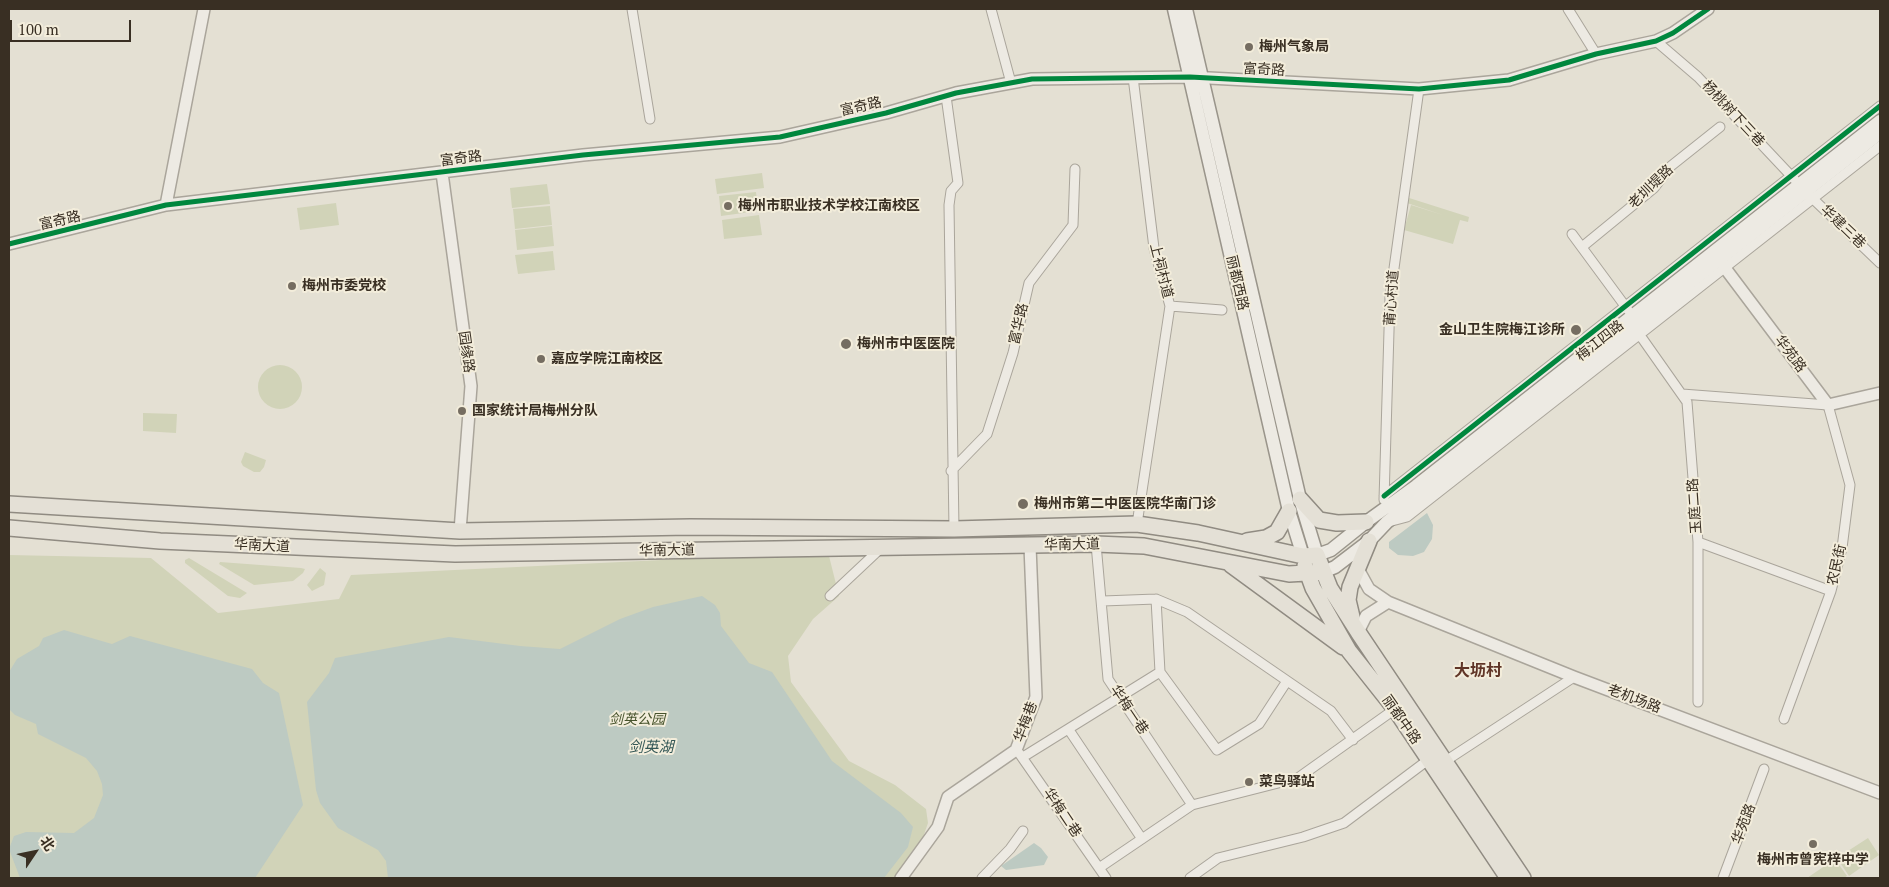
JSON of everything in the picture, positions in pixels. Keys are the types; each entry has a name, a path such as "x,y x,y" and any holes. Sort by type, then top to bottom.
{"main road":[{"name":"丽都西路","path":"1174,9 1196,78 1300,499 1310,556"},
{"name":"丽都西路","path":"1186,9 1196,78 1290,511 1310,556"},
{"name":"梅江四路","path":"1310,556 1331,550 1366,522 1384,502 1416,486 1880,122"},
{"name":"梅江四路","path":"1323,572 1335,567 1368,541 1387,522 1880,133"},
{"path":"1300,499 1319,520 1337,523 1366,522"},
{"name":"华南大道","path":"9,504 460,531 690,526 954,529 1137,524 1310,556"},
{"path":"1237,541 1256,540 1278,532 1290,511"},
{"name":"华南大道","path":"9,528 160,541 455,554 880,549 1096,544 1144,546 1289,574 1323,572"},
{"path":"900,528 902,548"},
{"path":"1358,632 1348,600 1350,586 1368,541"},
{"name":"丽都中路","path":"1310,556 1323,572 1358,632 1523,878"},
{"name":"丽都中路","path":"1310,556 1308,574 1313,588 1349,651 1395,709 1508,878"},
{"path":"1223,560 1349,651"}],"street":[{"path":"166,205 204,9"},
{"path":"632,9 650,119"},
{"path":"991,9 1012,83"},
{"path":"1568,9 1596,54"},
{"name":"富奇路","path":"9,244 166,205 583,155 780,137 886,113 946,96 1032,79 1196,78 1419,89 1509,80 1596,54 1656,41 1673,33 1708,9"},
{"name":"杨桃树下三巷","path":"1656,41 1698,77 1806,192"},
{"name":"上祠村道","path":"1133,77 1154,248 1170,306 1137,524"},
{"name":"莆心村道","path":"1384,502 1390,297 1419,89"},
{"path":"946,96 958,183 951,191 949,205 954,529"},
{"path":"1384,502 1880,106"},
{"name":"老圳堤路","path":"1582,247 1654,188 1672,166 1720,127"},
{"path":"1387,522 1407,517 1880,146"},
{"name":"富华路","path":"947,475 987,434 1013,353 1029,283 1073,225 1075,168"},
{"name":"园缘路","path":"442,173 471,386 460,531"},
{"name":"华建三巷","path":"1806,192 1880,263"},
{"name":"玉庭二路","path":"1572,234 1688,402 1698,542 1698,702"},
{"name":"华苑路","path":"1719,260 1828,405"},
{"path":"1170,306 1222,310"},
{"path":"1682,394 1828,405 1880,393"},
{"name":"农民街","path":"1784,719 1831,591 1842,548 1850,485 1828,405"},
{"path":"1698,542 1831,591"},
{"name":"华梅一巷","path":"1096,544 1108,680 1192,805"},
{"name":"华梅巷","path":"901,878 938,827 948,797 1020,753 1036,697 1030,546"},
{"path":"830,596 880,549"},
{"name":"老机场路","path":"1358,569 1369,589 1388,602 1574,677 1880,793"},
{"path":"1104,601 1156,599 1187,612 1331,711 1352,740"},
{"path":"1156,599 1160,672 1217,750 1259,724 1287,681"},
{"path":"1358,632 1366,616 1388,602"},
{"path":"1020,753 1069,730 1160,672"},
{"path":"1444,762 1574,677"},
{"path":"1099,868 1192,805 1298,778 1395,709"},
{"path":"1069,730 1142,839"},
{"name":"华梅二巷","path":"1020,753 1106,878"},
{"path":"1190,878 1218,858 1303,837 1344,823 1428,760"},
{"name":"华苑路","path":"1723,878 1764,769"},
{"path":"982,878 1010,849 1023,831"}],"green space":[{"path":"762,173 764,188 717,194 715,179"},
{"path":"547,184 550,204 512,208 510,188"},
{"path":"756,192 758,211 721,216 719,196"},
{"path":"1406,197 1469,217 1468,222 1460,220 1453,244 1404,230 1411,205 1443,215 1404,202"},
{"path":"336,203 339,225 300,230 297,208"},
{"path":"550,206 552,225 515,229 513,209"},
{"path":"759,215 762,235 724,239 722,220"},
{"path":"552,226 554,246 517,250 515,230"},
{"path":"553,251 555,270 518,274 515,255"},
{"path":"280,365 292,369 298,375 302,387 298,399 292,405 280,409 268,405 262,399 258,387 262,375 268,369"},
{"path":"143,413 177,414 176,433 143,431"},
{"path":"245,452 266,460 260,472 254,472 243,466 241,462"},
{"name":"剑英公园","path":"828,552 839,596 813,619 788,656 791,682 849,761 895,785 926,809 928,823 919,849 896,878 9,878 9,555 151,558 218,613 339,599 351,575"},
{"path":"189,558 247,593 240,598 228,596 185,563 185,560"},
{"path":"220,562 305,569 293,581 254,585 219,564"},
{"path":"320,568 326,573 324,585 312,591 307,585"},
{"path":"1868,838 1879,855 1849,876 1837,858"},
{"path":"1835,859 1847,876 1844,878 1807,878"}],"water":[{"path":"1427,513 1433,525 1432,539 1424,552 1413,556 1398,555 1389,548 1389,542"},
{"name":"剑英湖","path":"702,596 715,605 720,613 721,626 749,663 772,672 832,761 901,813 913,827 908,847 884,878 388,878 386,861 378,850 338,828 320,803 316,790 307,702 329,673 335,658 449,637 560,649 620,619 653,607"},
{"path":"64,630 112,644 130,636 252,669 263,683 279,693 303,805 255,878 20,878 9,849 14,836 26,832 74,833 94,818 103,795 102,784 97,771 86,758 38,734 36,724 15,715 9,709 9,672 17,659 39,646 43,638"},
{"path":"1034,843 1048,857 1044,865 1006,870 1001,866"}],"cycle path":[{"path":"9,244 166,205 583,155 780,137 886,113 956,93 1032,79 1190,77 1419,89 1509,80 1596,54 1656,41 1673,33 1708,9"},
{"path":"1384,496 1880,106"}],"place":[{"name":"梅州气象局","path":"1249,47"},
{"name":"梅州市职业技术学校江南校区","path":"728,206"},
{"name":"梅州市委党校","path":"292,286"},
{"name":"金山卫生院梅江诊所","path":"1576,330"},
{"name":"梅州市中医医院","path":"846,344"},
{"name":"嘉应学院江南校区","path":"541,359"},
{"name":"国家统计局梅州分队","path":"462,411"},
{"name":"梅州市第二中医医院华南门诊","path":"1023,504"},
{"name":"菜鸟驿站","path":"1249,782"},
{"name":"梅州市曾宪梓中学","path":"1813,844"}],"district":[{"name":"大坜村","path":"1478,671"}]}
